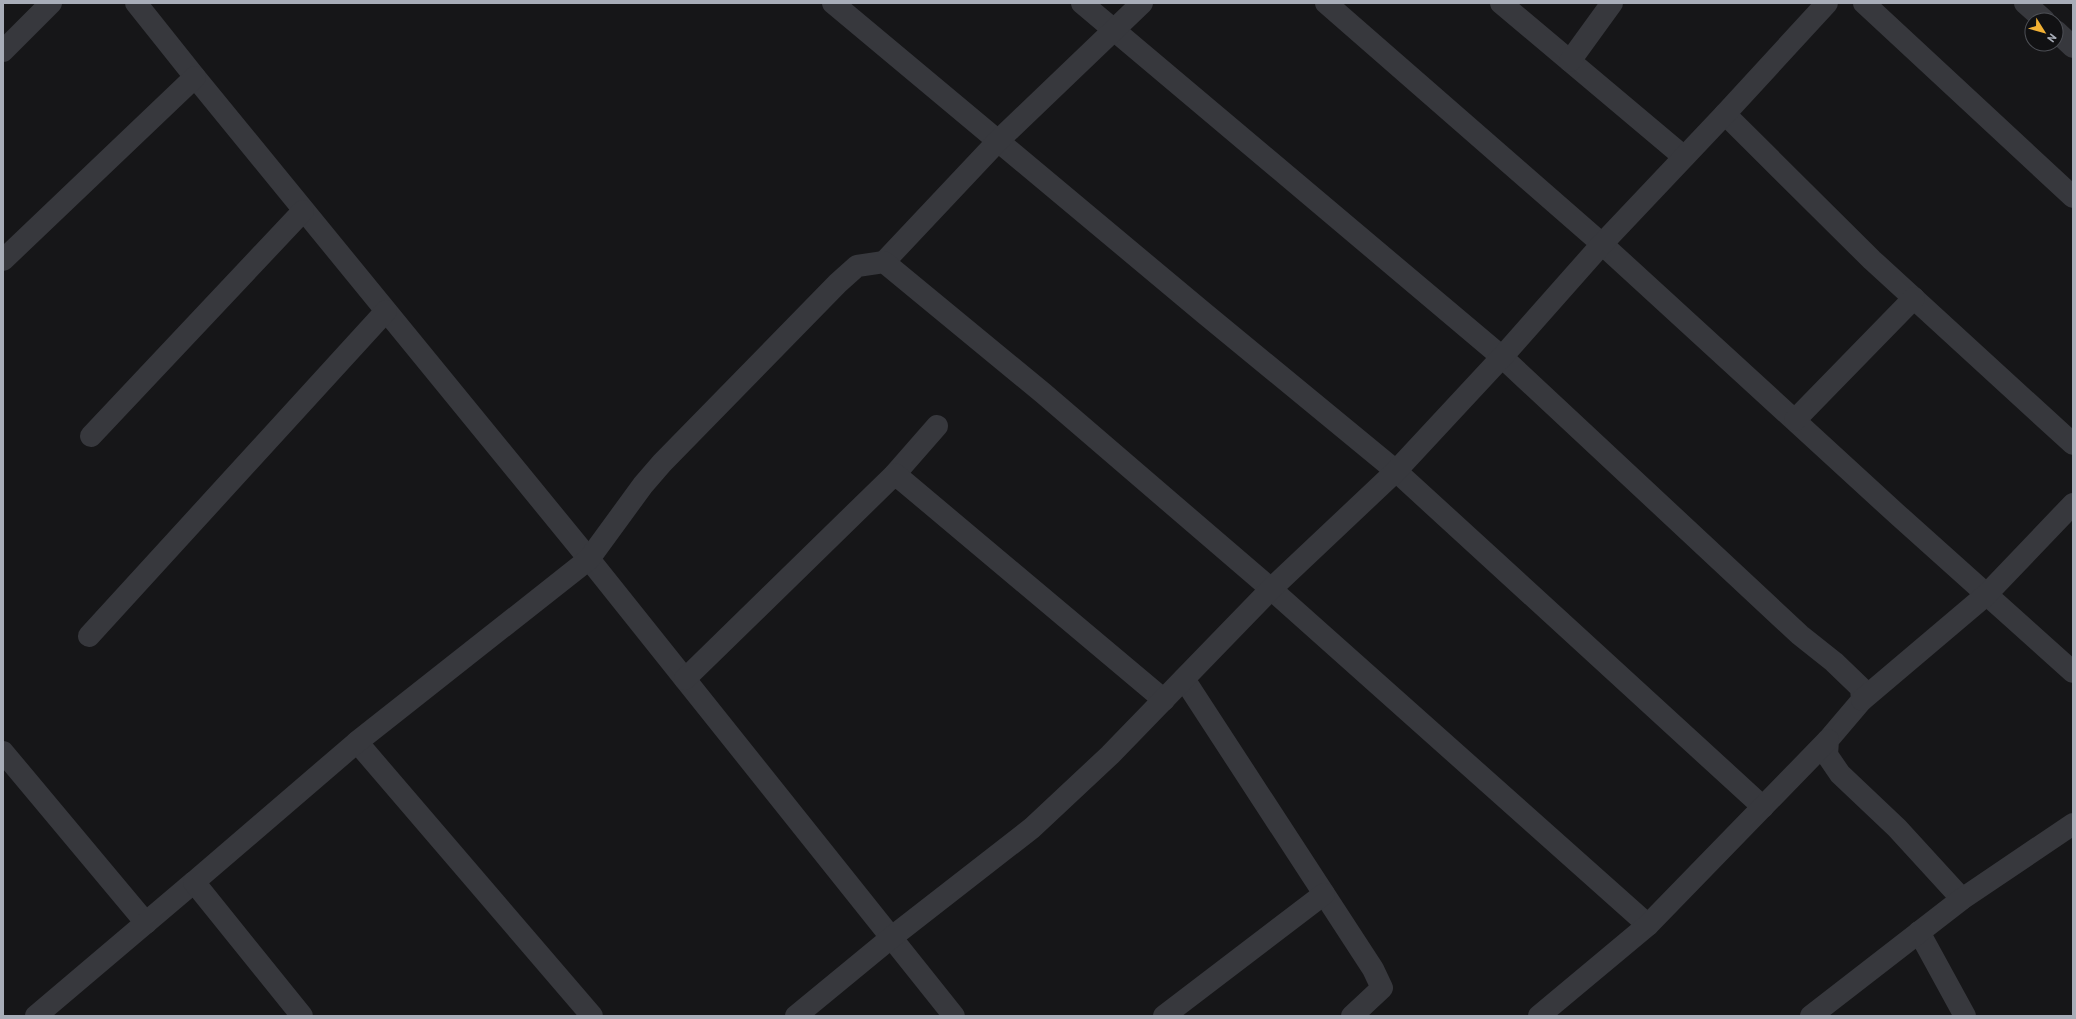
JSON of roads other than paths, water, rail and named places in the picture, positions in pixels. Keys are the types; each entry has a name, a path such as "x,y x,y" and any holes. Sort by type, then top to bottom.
{"street":[{"path":"3,51 51,3"},
{"path":"136,3 303,211 589,559 954,1016"},
{"path":"833,3 1396,471 1763,807"},
{"path":"1082,3 1502,357 1800,635 1834,662 1861,688 1862,700"},
{"path":"36,1016 357,742 589,559 643,485 662,463 838,283 857,266 884,262 998,141 1115,31 1142,3"},
{"path":"1326,3 1602,244 1986,595 2073,672"},
{"path":"1501,3 1684,157"},
{"path":"1570,61 1612,3"},
{"path":"796,1016 892,937 1032,828 1110,755 1271,589 1396,471 1502,357 1602,244 1827,3"},
{"path":"1864,3 2073,197"},
{"path":"2025,3 2035,12"},
{"path":"2064,39 2073,47"},
{"path":"3,260 195,77"},
{"path":"1725,114 1872,260 2073,444"},
{"path":"91,436 303,211"},
{"path":"884,262 1043,394 1271,589 1648,925"},
{"path":"1794,420 1914,298"},
{"path":"89,636 386,311"},
{"path":"685,679 895,474 937,426"},
{"path":"895,474 1164,700"},
{"path":"1539,1016 1648,925 1828,740 1862,700 1986,595 2073,504"},
{"path":"1184,679 1373,969 1382,988 1352,1016"},
{"path":"1828,740 1827,755 1840,774 1897,828 1962,899"},
{"path":"357,742 592,1016"},
{"path":"3,752 146,923"},
{"path":"1811,1016 1962,899 2073,824"},
{"path":"194,882 302,1016"},
{"path":"1164,1016 1324,894"},
{"path":"1919,932 1965,1016"}]}
